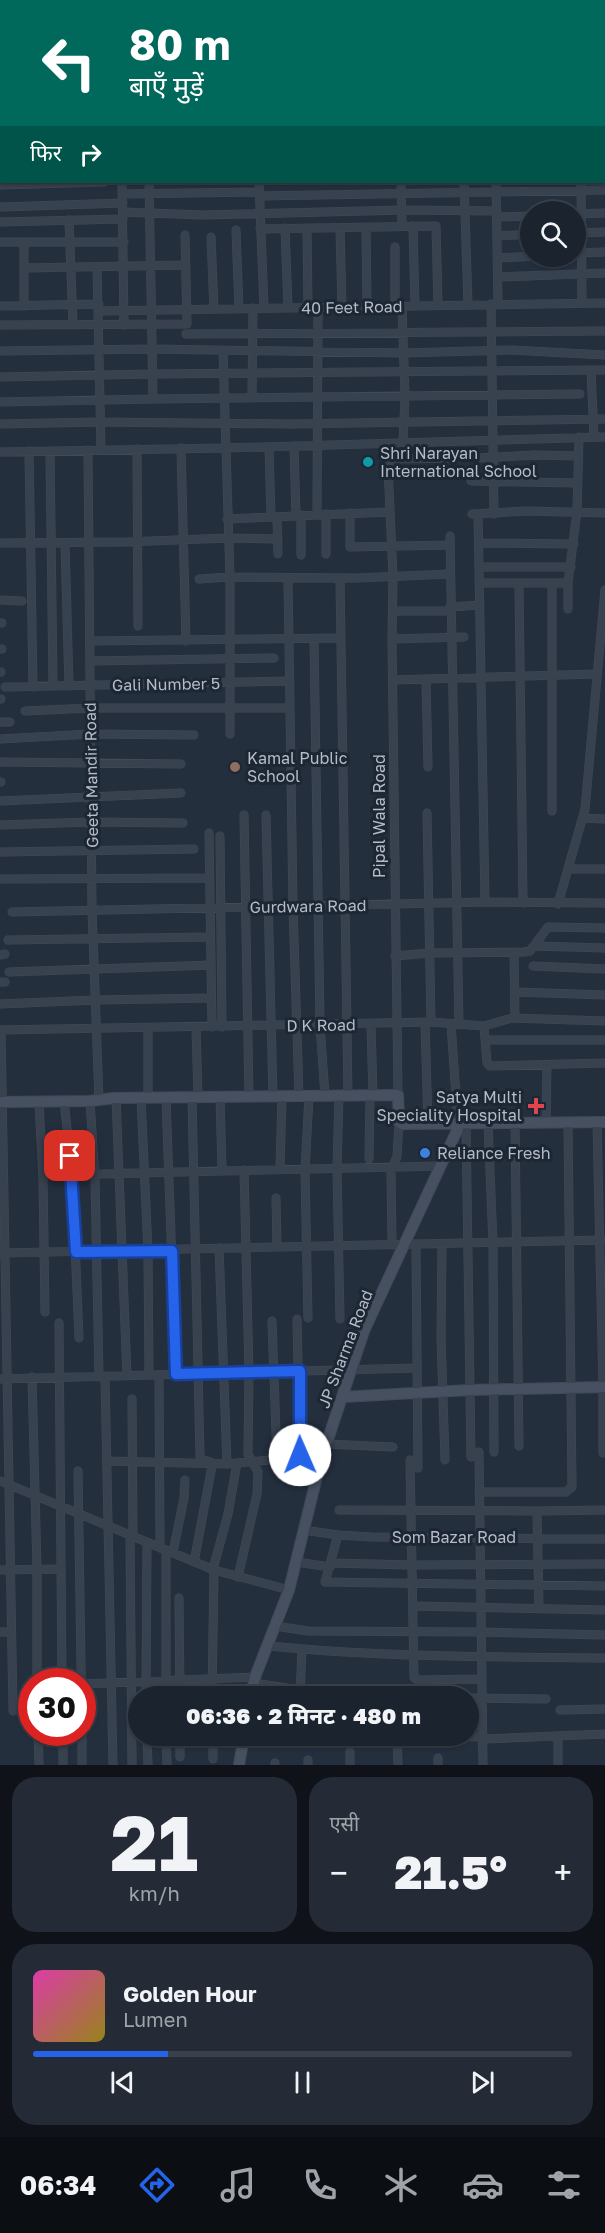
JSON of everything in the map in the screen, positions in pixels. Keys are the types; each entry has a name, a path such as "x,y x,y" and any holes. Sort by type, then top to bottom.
{"street":[{"path":"0,185 70,183"},
{"path":"122,183 124,325"},
{"path":"149,183 153,399"},
{"path":"259,183 264,308"},
{"path":"401,183 402,226"},
{"path":"464,183 468,304"},
{"path":"494,514 491,332 498,277 496,183"},
{"path":"580,201 581,183"},
{"path":"123,194 496,193 605,190"},
{"path":"0,207 123,203"},
{"path":"0,222 69,220 149,212 202,215 402,210 465,211 520,215"},
{"path":"586,214 605,213"},
{"path":"69,220 73,325"},
{"path":"413,226 415,305"},
{"path":"366,227 367,307"},
{"path":"260,229 437,227 438,305"},
{"path":"285,228 288,308"},
{"path":"307,228 308,308"},
{"path":"340,228 342,307"},
{"path":"236,230 239,309"},
{"path":"586,233 605,232"},
{"path":"498,236 520,235"},
{"path":"0,325 187,324 185,236"},
{"path":"211,237 214,309"},
{"path":"0,242 124,242"},
{"path":"24,242 24,306"},
{"path":"395,246 398,306 404,353 403,443"},
{"path":"586,253 605,252"},
{"path":"498,258 520,257"},
{"path":"24,268 186,265"},
{"path":"97,267 101,449"},
{"path":"581,267 582,303"},
{"path":"498,277 605,273"},
{"name":"40 Feet Road","path":"0,306 72,305 124,312 187,309 605,303"},
{"path":"252,398 253,308"},
{"path":"318,308 317,445 326,554"},
{"path":"186,334 605,331"},
{"path":"0,351 152,349 318,353 491,351 605,355"},
{"path":"223,352 230,577 230,734"},
{"path":"591,370 594,437"},
{"path":"0,377 605,370"},
{"path":"0,402 580,394"},
{"path":"0,424 605,419"},
{"path":"568,609 568,583 577,511 579,437"},
{"path":"0,452 605,437"},
{"path":"294,446 301,555"},
{"path":"269,447 278,554"},
{"path":"181,448 186,641"},
{"path":"137,449 138,626"},
{"name":"Geeta Mandir Road","path":"88,450 92,910 97,1028 96,1252 107,1461 113,1765"},
{"path":"29,451 33,687"},
{"path":"50,451 53,686"},
{"path":"480,458 535,455 579,456"},
{"name":"Pipal Wala Road","path":"399,1122 394,904 393,576 388,466 393,459 455,458"},
{"path":"471,482 578,483"},
{"path":"485,902 479,543 475,514 577,511 605,513"},
{"path":"227,519 389,512"},
{"path":"350,513 350,547 450,545"},
{"path":"450,536 458,952 455,1025 467,1244 471,1457"},
{"path":"0,543 278,539"},
{"path":"64,543 69,686"},
{"path":"479,543 574,544"},
{"path":"479,567 570,567"},
{"path":"199,579 340,578 450,574"},
{"path":"288,578 296,1026 304,1096 308,1318"},
{"path":"340,578 346,1025 344,1096 337,1168 340,1320"},
{"path":"479,583 568,583"},
{"path":"519,584 523,903"},
{"path":"552,584 552,811"},
{"path":"558,904 583,818 605,590"},
{"path":"0,600 22,601"},
{"path":"393,611 450,609 480,605"},
{"path":"392,639 464,637"},
{"path":"90,641 340,638"},
{"path":"314,639 318,905 325,1096"},
{"path":"90,661 274,658"},
{"path":"393,680 597,674"},
{"path":"426,679 428,767"},
{"name":"Gali Number 5","path":"5,687 290,681"},
{"path":"25,711 91,708 291,708"},
{"path":"0,722 10,722"},
{"path":"0,739 91,734 194,735"},
{"path":"0,762 181,764"},
{"path":"0,801 180,793"},
{"path":"427,813 428,1124"},
{"path":"244,815 249,1097"},
{"path":"266,815 280,1169"},
{"path":"583,818 605,819"},
{"path":"0,825 92,822 183,823"},
{"path":"208,833 212,1027"},
{"path":"220,836 222,1027"},
{"path":"0,852 194,849"},
{"path":"568,869 605,869"},
{"path":"0,879 209,878"},
{"name":"Gurdwara Road","path":"12,912 457,902 605,903"},
{"path":"395,956 458,952 527,952 548,927 605,928"},
{"path":"8,940 210,937"},
{"path":"534,946 605,948"},
{"path":"514,952 515,1018"},
{"path":"9,972 211,965"},
{"path":"533,966 605,969"},
{"path":"515,992 605,995"},
{"path":"0,1004 211,998"},
{"name":"D K Road","path":"1,1030 397,1023 484,1026 515,1018 605,1021"},
{"path":"369,1159 371,1024"},
{"path":"484,1026 487,1063 490,1066 605,1063"},
{"path":"196,1027 194,1171 200,1457 212,1464"},
{"path":"148,1028 143,1172 148,1251 149,1375"},
{"path":"1,1030 4,1379 9,1485 13,1711"},
{"path":"486,1040 605,1040"},
{"path":"546,1123 547,1065"},
{"path":"1,1102 116,1098 398,1095"},
{"path":"220,1097 222,1170"},
{"path":"116,1098 127,1376"},
{"path":"166,1098 176,1374"},
{"path":"64,1101 72,1174 78,1338"},
{"path":"39,1102 45,1312"},
{"path":"392,1245 392,1167 397,1157 399,1122 402,1124 601,1122 603,1452"},
{"path":"479,1492 566,1492 573,1479 568,1122"},
{"path":"515,1123 519,1446"},
{"name":"JP Sharma Road","path":"253,1686 289,1590 321,1460 372,1312 411,1244 441,1166 461,1124"},
{"path":"488,1124 493,1243 494,1452"},
{"path":"95,1174 441,1166"},
{"path":"238,1577 257,1494 258,1472 248,1450 249,1372 244,1170"},
{"path":"276,1198 277,1247"},
{"path":"2,1253 603,1240"},
{"path":"411,1244 418,1468"},
{"path":"442,1244 441,1338 445,1460"},
{"path":"219,1248 228,1464"},
{"path":"297,1319 302,1457"},
{"path":"272,1321 277,1460"},
{"path":"59,1323 62,1668"},
{"path":"4,1379 416,1368"},
{"path":"159,1375 160,1462 166,1550 165,1686"},
{"path":"32,1377 37,1668"},
{"path":"342,1397 494,1389 604,1387"},
{"path":"132,1399 132,1765"},
{"path":"326,1444 393,1447"},
{"path":"478,1452 483,1765"},
{"path":"107,1461 228,1464 302,1457 321,1460"},
{"path":"410,1460 414,1675 418,1680 482,1679"},
{"path":"212,1686 213,1570 228,1514 237,1463"},
{"path":"194,1562 212,1464"},
{"path":"78,1471 83,1668"},
{"path":"166,1550 184,1498 185,1480"},
{"path":"0,1481 213,1570 289,1590"},
{"path":"339,1510 605,1510"},
{"path":"537,1511 539,1609"},
{"name":"Som Bazar Road","path":"303,1530 338,1535 605,1539"},
{"path":"338,1535 325,1582 605,1586"},
{"path":"146,1686 147,1542"},
{"path":"297,1562 331,1565 605,1564"},
{"path":"0,1570 61,1569"},
{"path":"179,1598 180,1686"},
{"path":"414,1606 605,1610"},
{"path":"275,1626 308,1631 605,1635"},
{"path":"0,1632 10,1632"},
{"path":"268,1646 414,1655 605,1658"},
{"path":"300,1686 302,1649"},
{"path":"96,1684 254,1680 275,1686"},
{"path":"482,1698 546,1699"},
{"path":"560,1710 605,1709"},
{"path":"479,1738 605,1734"},
{"path":"558,1736 558,1765"},
{"path":"38,1746 39,1765"},
{"path":"63,1746 63,1765"},
{"path":"82,1746 82,1765"},
{"path":"147,1746 148,1765"},
{"path":"166,1746 167,1765"},
{"path":"180,1746 180,1757"},
{"path":"213,1746 213,1759"},
{"path":"239,1765 242,1746"},
{"path":"397,1746 398,1765"},
{"path":"350,1752 350,1765"}],"place":[{"name":"Shri Narayan International School","path":"368,462"},
{"name":"Kamal Public School","path":"235,767"},
{"name":"Satya Multi Speciality Hospital","path":"536,1106"},
{"name":"Reliance Fresh","path":"425,1153"}],"route":[{"path":"70,1156 76,1252 172,1251 176,1374 300,1371 300,1455"}]}
